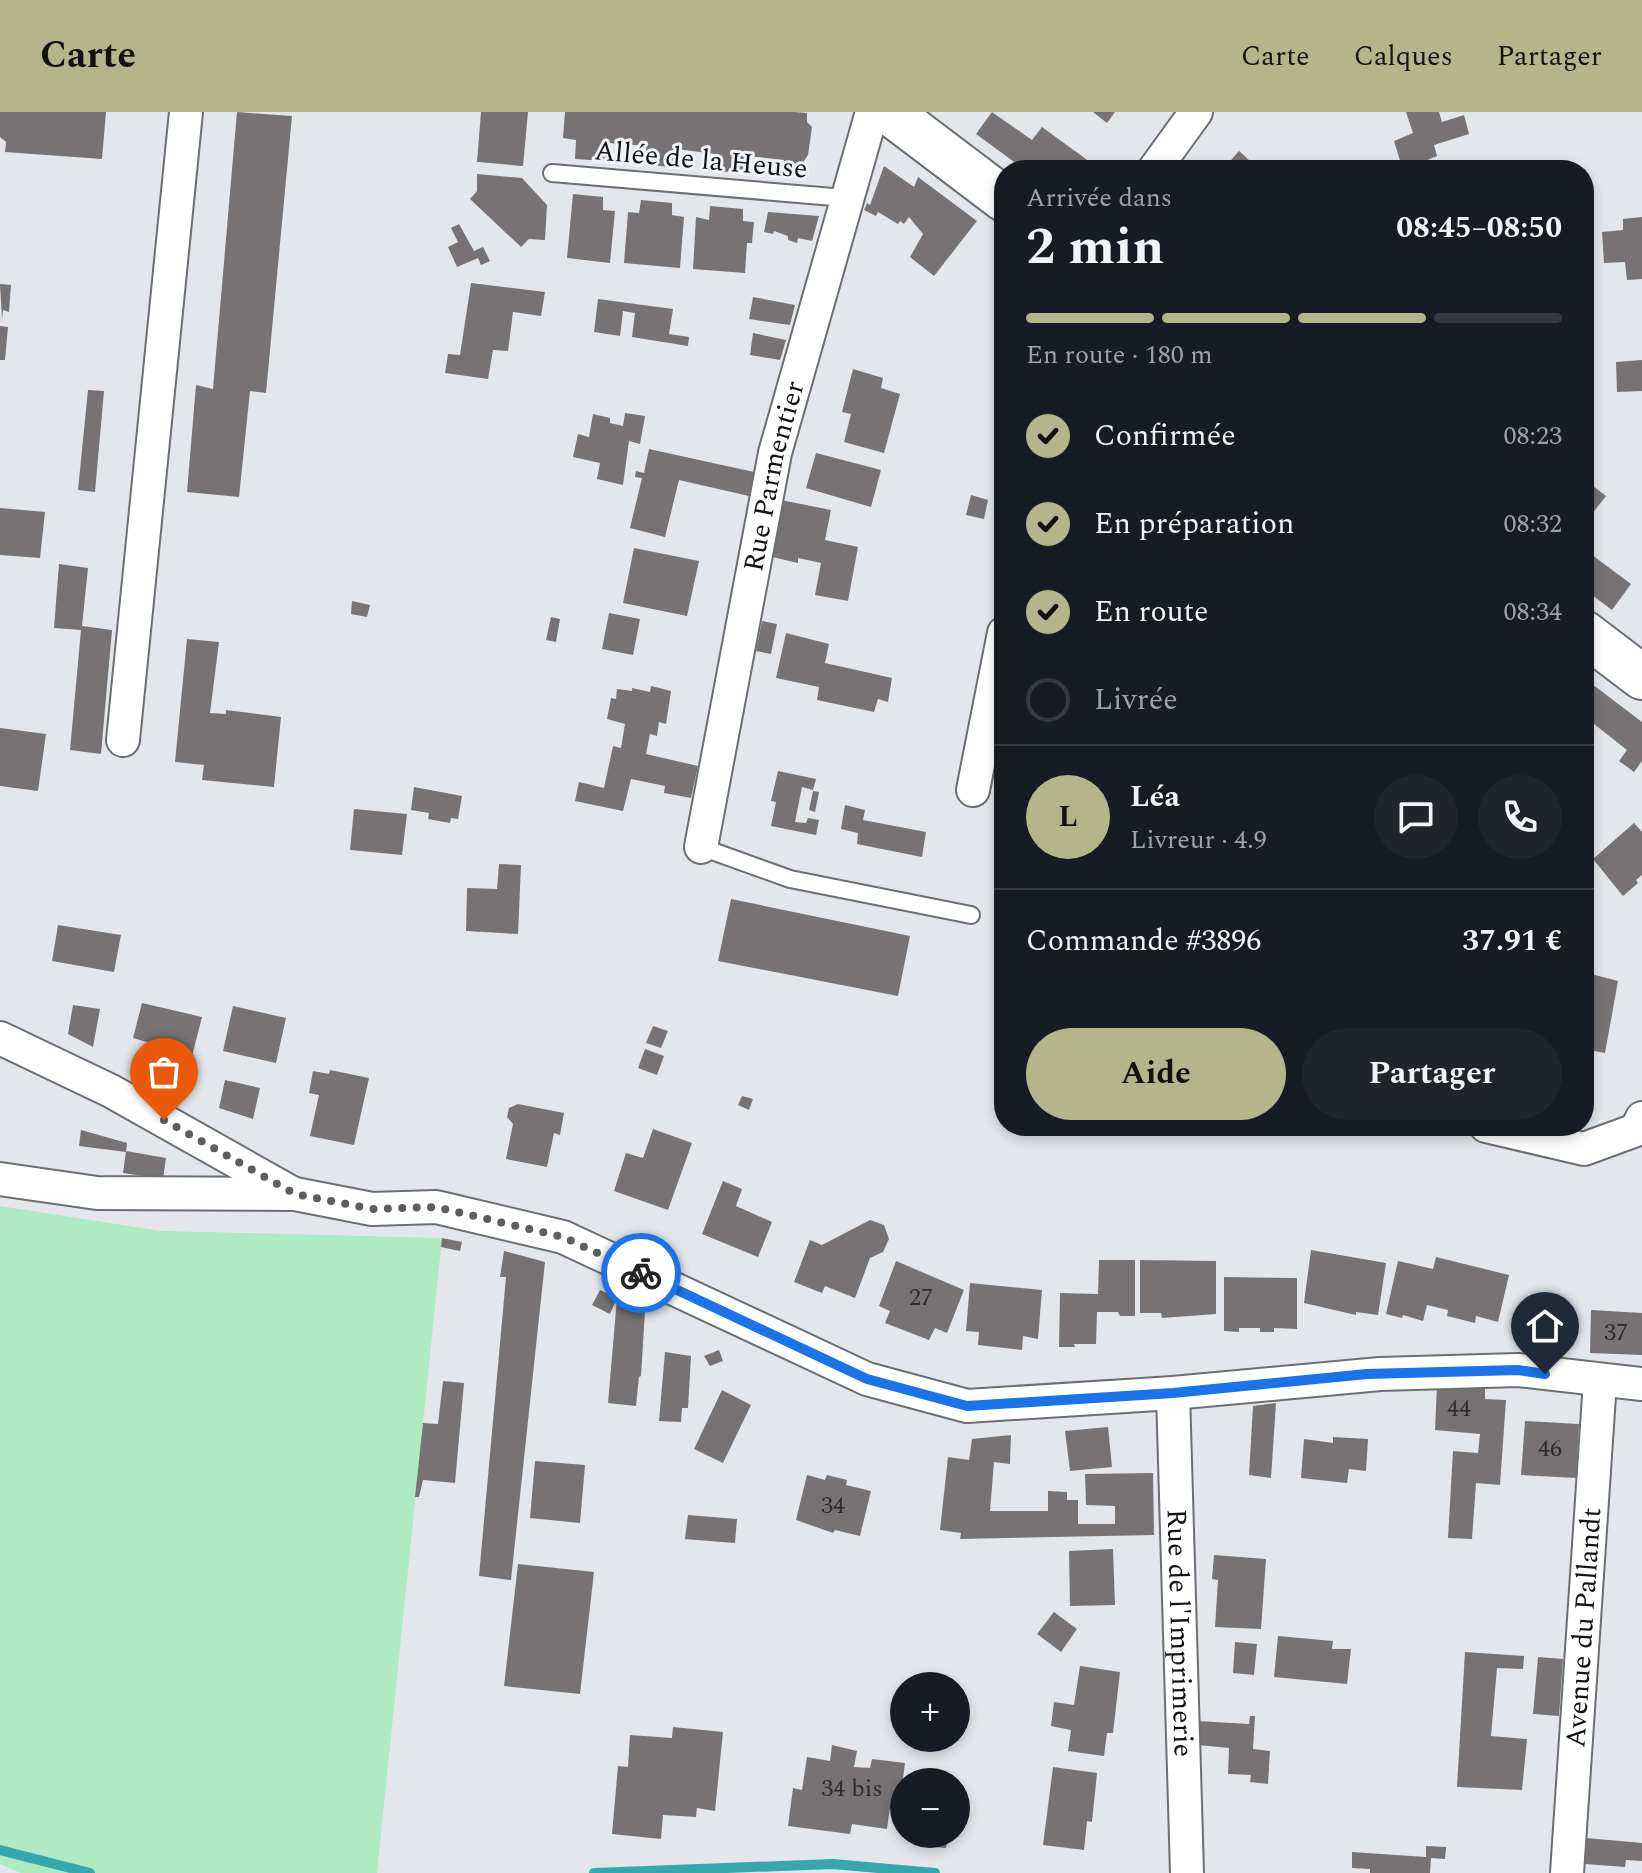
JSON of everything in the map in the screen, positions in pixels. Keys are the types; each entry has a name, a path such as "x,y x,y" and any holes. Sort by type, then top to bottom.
{"main road":[{"path":"889,112 994,191"},
{"path":"1594,641 1642,677"}],"street":[{"path":"123,740 186,112"},
{"name":"Rue Parmentier","path":"701,847 775,453 845,198 872,112"},
{"path":"1161,160 1196,112"},
{"path":"973,790 994,684"},
{"path":"0,1038 111,1091 295,1194"},
{"path":"1529,1136 1584,1149 1639,1124"},
{"path":"0,1179 97,1193 295,1194 372,1209 436,1207 563,1237 867,1379 967,1406 1173,1393 1380,1374 1518,1370 1642,1384"},
{"name":"Avenue du Pallandt","path":"1567,1873 1600,1381"},
{"name":"Rue de l'Imprimerie","path":"1173,1393 1187,1873"}],"lane":[{"name":"Allée de la Heuse","path":"552,173 845,198"},
{"path":"701,847 790,879 971,915"}],"green space":[{"path":"0,1206 161,1231 442,1238 377,1873 21,1873 0,1864"}],"building":[{"path":"0,112 106,112 102,159 5,152 6,142 0,137"},
{"path":"237,112 292,116 266,393 250,391 239,497 187,492 196,385 213,389"},
{"path":"481,112 528,112 523,166 477,162"},
{"path":"565,112 795,112 807,113 807,122 812,127 802,177 783,175 784,160 747,156 745,173 714,171 715,154 677,149 676,168 646,164 646,146 609,143 607,161 575,159 576,140 563,138"},
{"path":"992,112 1032,140 1042,127 1087,160 1011,160 976,134"},
{"path":"1093,112 1115,112 1107,123"},
{"path":"1406,112 1439,112 1442,122 1464,115 1469,134 1434,145 1437,156 1427,160 1400,160 1394,141 1413,133"},
{"path":"1239,151 1249,160 1231,160"},
{"path":"884,166 914,187 918,177 977,221 934,276 910,257 923,234 909,217 904,224 900,221 898,224 878,212 876,216 864,210 867,203 870,205"},
{"path":"477,174 522,178 547,205 545,240 529,239 521,247 470,199 477,191"},
{"path":"573,194 603,197 603,210 615,211 610,263 567,258"},
{"path":"641,200 672,203 672,215 684,217 680,268 624,263 628,212 639,213"},
{"path":"710,206 743,209 743,221 754,222 752,243 747,243 745,273 693,269 696,217 709,220"},
{"path":"768,212 819,216 812,241 798,238 797,243 774,231 773,234 764,232"},
{"path":"1642,217 1642,279 1627,280 1625,262 1604,263 1602,232 1623,230 1623,219"},
{"path":"459,224 474,251 483,247 490,261 481,265 478,258 457,267 448,247 458,242 451,228"},
{"path":"471,283 545,292 541,316 513,312 508,351 493,350 488,379 445,373 448,354 460,355"},
{"path":"0,284 11,285 9,312 3,310 2,320"},
{"path":"753,297 795,305 790,325 749,319"},
{"path":"598,299 673,309 669,334 689,337 688,346 632,337 635,313 623,311 620,336 594,332"},
{"path":"0,326 8,327 5,360 0,360"},
{"path":"753,333 786,340 780,360 750,355"},
{"path":"1642,360 1642,391 1617,392 1616,362"},
{"path":"853,369 883,378 881,388 900,394 884,453 844,442 851,414 842,412"},
{"path":"88,390 104,391 95,492 78,490"},
{"path":"625,413 645,416 640,444 629,441 623,485 597,479 600,463 573,457 578,434 589,437 593,414 610,418 610,423 623,426"},
{"path":"649,449 754,472 749,496 679,480 665,537 630,528 642,478 635,477 636,471 644,473"},
{"path":"816,453 881,470 871,507 806,488"},
{"path":"1594,487 1606,496 1594,511"},
{"path":"971,495 988,500 984,519 966,515"},
{"path":"781,500 831,510 825,540 858,547 848,601 815,595 821,563 798,558 798,563 772,557"},
{"path":"0,508 45,512 40,558 0,555"},
{"path":"634,548 699,561 687,616 623,603"},
{"path":"1594,556 1631,584 1612,610 1594,596"},
{"path":"59,564 88,568 82,626 112,630 101,754 70,750 81,630 54,628"},
{"path":"352,601 370,605 367,617 351,614"},
{"path":"609,613 640,619 633,655 602,649"},
{"path":"551,617 560,619 556,642 546,640"},
{"path":"762,621 777,624 771,654 756,651"},
{"path":"786,633 829,644 825,663 892,678 888,702 878,699 874,712 817,700 819,687 776,678"},
{"path":"187,639 219,642 210,713 226,714 226,710 281,717 274,787 202,780 204,765 175,762"},
{"path":"651,686 671,691 666,724 659,722 657,736 650,734 646,754 698,766 691,798 664,793 665,786 631,779 623,811 575,801 579,782 604,788 613,746 621,748 625,724 607,719 611,698 616,699 617,689 650,692"},
{"path":"1594,686 1642,722 1642,761 1634,772 1619,761 1627,750 1594,724"},
{"path":"0,728 46,734 38,791 0,786"},
{"path":"778,771 816,779 813,790 802,787 795,822 806,823 808,818 819,820 816,835 771,826 776,802 771,801"},
{"path":"414,787 462,796 458,819 451,818 450,823 428,819 429,813 411,810"},
{"path":"813,791 819,792 815,812 809,810"},
{"path":"845,805 865,810 863,820 926,832 922,857 857,844 858,833 841,829"},
{"path":"354,809 407,814 402,855 350,850"},
{"path":"1634,823 1642,832 1642,875 1636,880 1638,883 1623,896 1594,858"},
{"path":"499,864 521,865 518,934 466,931 467,888 497,889"},
{"path":"731,899 910,936 898,996 718,961"},
{"path":"58,925 121,935 114,972 52,961"},
{"path":"1594,975 1618,981 1605,1053 1594,1051"},
{"path":"142,1003 202,1017 190,1064 168,1058 171,1049 133,1038"},
{"path":"73,1005 100,1009 93,1047 68,1034"},
{"path":"233,1006 286,1018 276,1063 223,1051"},
{"path":"653,1026 668,1031 661,1048 646,1043"},
{"path":"645,1049 664,1056 657,1075 638,1068"},
{"path":"330,1070 369,1078 354,1145 310,1136 319,1095 309,1093 313,1071 329,1074"},
{"path":"225,1080 260,1088 253,1119 219,1108"},
{"path":"742,1096 753,1099 749,1110 738,1105"},
{"path":"518,1104 564,1113 560,1135 554,1133 547,1167 506,1159 513,1124 507,1117 509,1108"},
{"path":"653,1129 692,1143 668,1210 614,1191 626,1153 643,1158"},
{"path":"81,1130 127,1143 126,1152 79,1146"},
{"path":"126,1151 166,1158 163,1179 123,1173"},
{"path":"723,1181 742,1189 736,1206 772,1222 758,1257 702,1234"},
{"path":"870,1220 884,1225 889,1239 883,1252 870,1258 855,1298 825,1286 822,1293 794,1282 810,1240 822,1245"},
{"path":"442,1238 462,1242 460,1251 441,1247"},
{"path":"1311,1250 1386,1263 1378,1315 1356,1312 1356,1315 1304,1303"},
{"path":"504,1251 545,1262 511,1580 479,1576 506,1277 500,1277"},
{"path":"1436,1257 1509,1275 1498,1322 1476,1316 1475,1323 1447,1316 1448,1310 1427,1305 1423,1321 1386,1314 1398,1261 1433,1269"},
{"path":"1099,1260 1135,1260 1135,1316 1097,1312 1096,1344 1059,1347 1060,1293 1098,1294"},
{"path":"1140,1260 1216,1261 1216,1314 1162,1318 1161,1313 1140,1313"},
{"path":"896,1261 964,1290 947,1333 935,1328 929,1340 885,1323 890,1311 879,1306"},
{"path":"1224,1277 1297,1278 1297,1329 1274,1328 1274,1332 1260,1332 1260,1328 1239,1328 1239,1332 1224,1331"},
{"path":"970,1283 1042,1290 1038,1339 1023,1336 1022,1350 978,1345 979,1332 966,1331"},
{"path":"600,1290 617,1298 610,1314 592,1305"},
{"path":"617,1298 645,1311 636,1406 608,1403"},
{"path":"1591,1310 1642,1313 1642,1355 1590,1353"},
{"path":"719,1350 723,1361 710,1366 704,1356"},
{"path":"665,1352 691,1356 688,1408 682,1408 681,1422 659,1421"},
{"path":"443,1381 464,1383 455,1483 423,1480 419,1497 415,1497 423,1423 438,1424"},
{"path":"1437,1384 1485,1388 1485,1399 1506,1400 1500,1485 1476,1483 1472,1539 1448,1538 1453,1451 1478,1453 1480,1434 1435,1430"},
{"path":"722,1390 751,1405 723,1463 694,1449"},
{"path":"1276,1403 1271,1478 1249,1475 1253,1406"},
{"path":"1525,1421 1579,1424 1576,1478 1521,1475"},
{"path":"1108,1427 1112,1467 1070,1471 1065,1431"},
{"path":"1011,1435 1010,1464 994,1462 990,1511 1048,1511 1048,1491 1067,1492 1067,1500 1078,1500 1078,1524 1115,1524 1115,1506 1086,1505 1085,1474 1153,1473 1154,1535 960,1539 961,1533 940,1530 948,1457 969,1460 972,1439"},
{"path":"1333,1437 1368,1439 1366,1471 1349,1469 1347,1483 1301,1478 1304,1439 1333,1443"},
{"path":"535,1461 585,1465 580,1523 530,1518"},
{"path":"807,1475 825,1480 827,1475 847,1480 846,1485 871,1491 860,1536 835,1530 833,1533 796,1520"},
{"path":"688,1515 737,1519 735,1543 685,1539"},
{"path":"1113,1549 1115,1605 1070,1606 1069,1551"},
{"path":"1214,1555 1266,1559 1261,1629 1215,1627 1218,1580 1212,1579"},
{"path":"518,1564 594,1572 580,1694 504,1686"},
{"path":"1054,1612 1077,1629 1061,1652 1037,1634"},
{"path":"1278,1636 1333,1641 1332,1649 1351,1649 1347,1684 1274,1677"},
{"path":"1235,1642 1257,1644 1254,1675 1233,1673"},
{"path":"1465,1652 1524,1656 1523,1669 1497,1668 1491,1736 1527,1739 1522,1790 1457,1787"},
{"path":"1538,1657 1563,1659 1559,1716 1533,1714"},
{"path":"1080,1666 1120,1672 1113,1733 1107,1733 1104,1756 1068,1751 1071,1730 1051,1726 1054,1702 1074,1705"},
{"path":"1250,1716 1255,1716 1253,1749 1270,1751 1268,1784 1250,1782 1251,1775 1228,1774 1229,1748 1198,1745 1198,1721 1249,1724"},
{"path":"673,1727 723,1732 715,1811 697,1808 696,1817 663,1815 661,1839 612,1834 618,1766 628,1767 630,1735 672,1738"},
{"path":"832,1745 857,1751 854,1767 870,1768 872,1759 905,1763 904,1768 890,1768 887,1829 852,1824 850,1834 788,1826 793,1788 802,1790 807,1757 830,1761"},
{"path":"1053,1767 1097,1773 1092,1822 1087,1821 1084,1850 1043,1845"},
{"path":"1586,1838 1642,1843 1642,1861 1626,1860 1625,1867 1585,1864"},
{"path":"1426,1846 1446,1847 1445,1859 1431,1858 1430,1873 1370,1873 1370,1869 1352,1868 1352,1852 1426,1857"}],"waterway":[{"path":"0,1850 90,1873"},
{"path":"594,1873 833,1864 935,1873"}],"way so far":[{"path":"164,1120 295,1194 372,1209 436,1207 563,1237 641,1273"}],"route":[{"path":"641,1273 867,1379 967,1406 1173,1393 1367,1374 1518,1370 1545,1374"}]}
